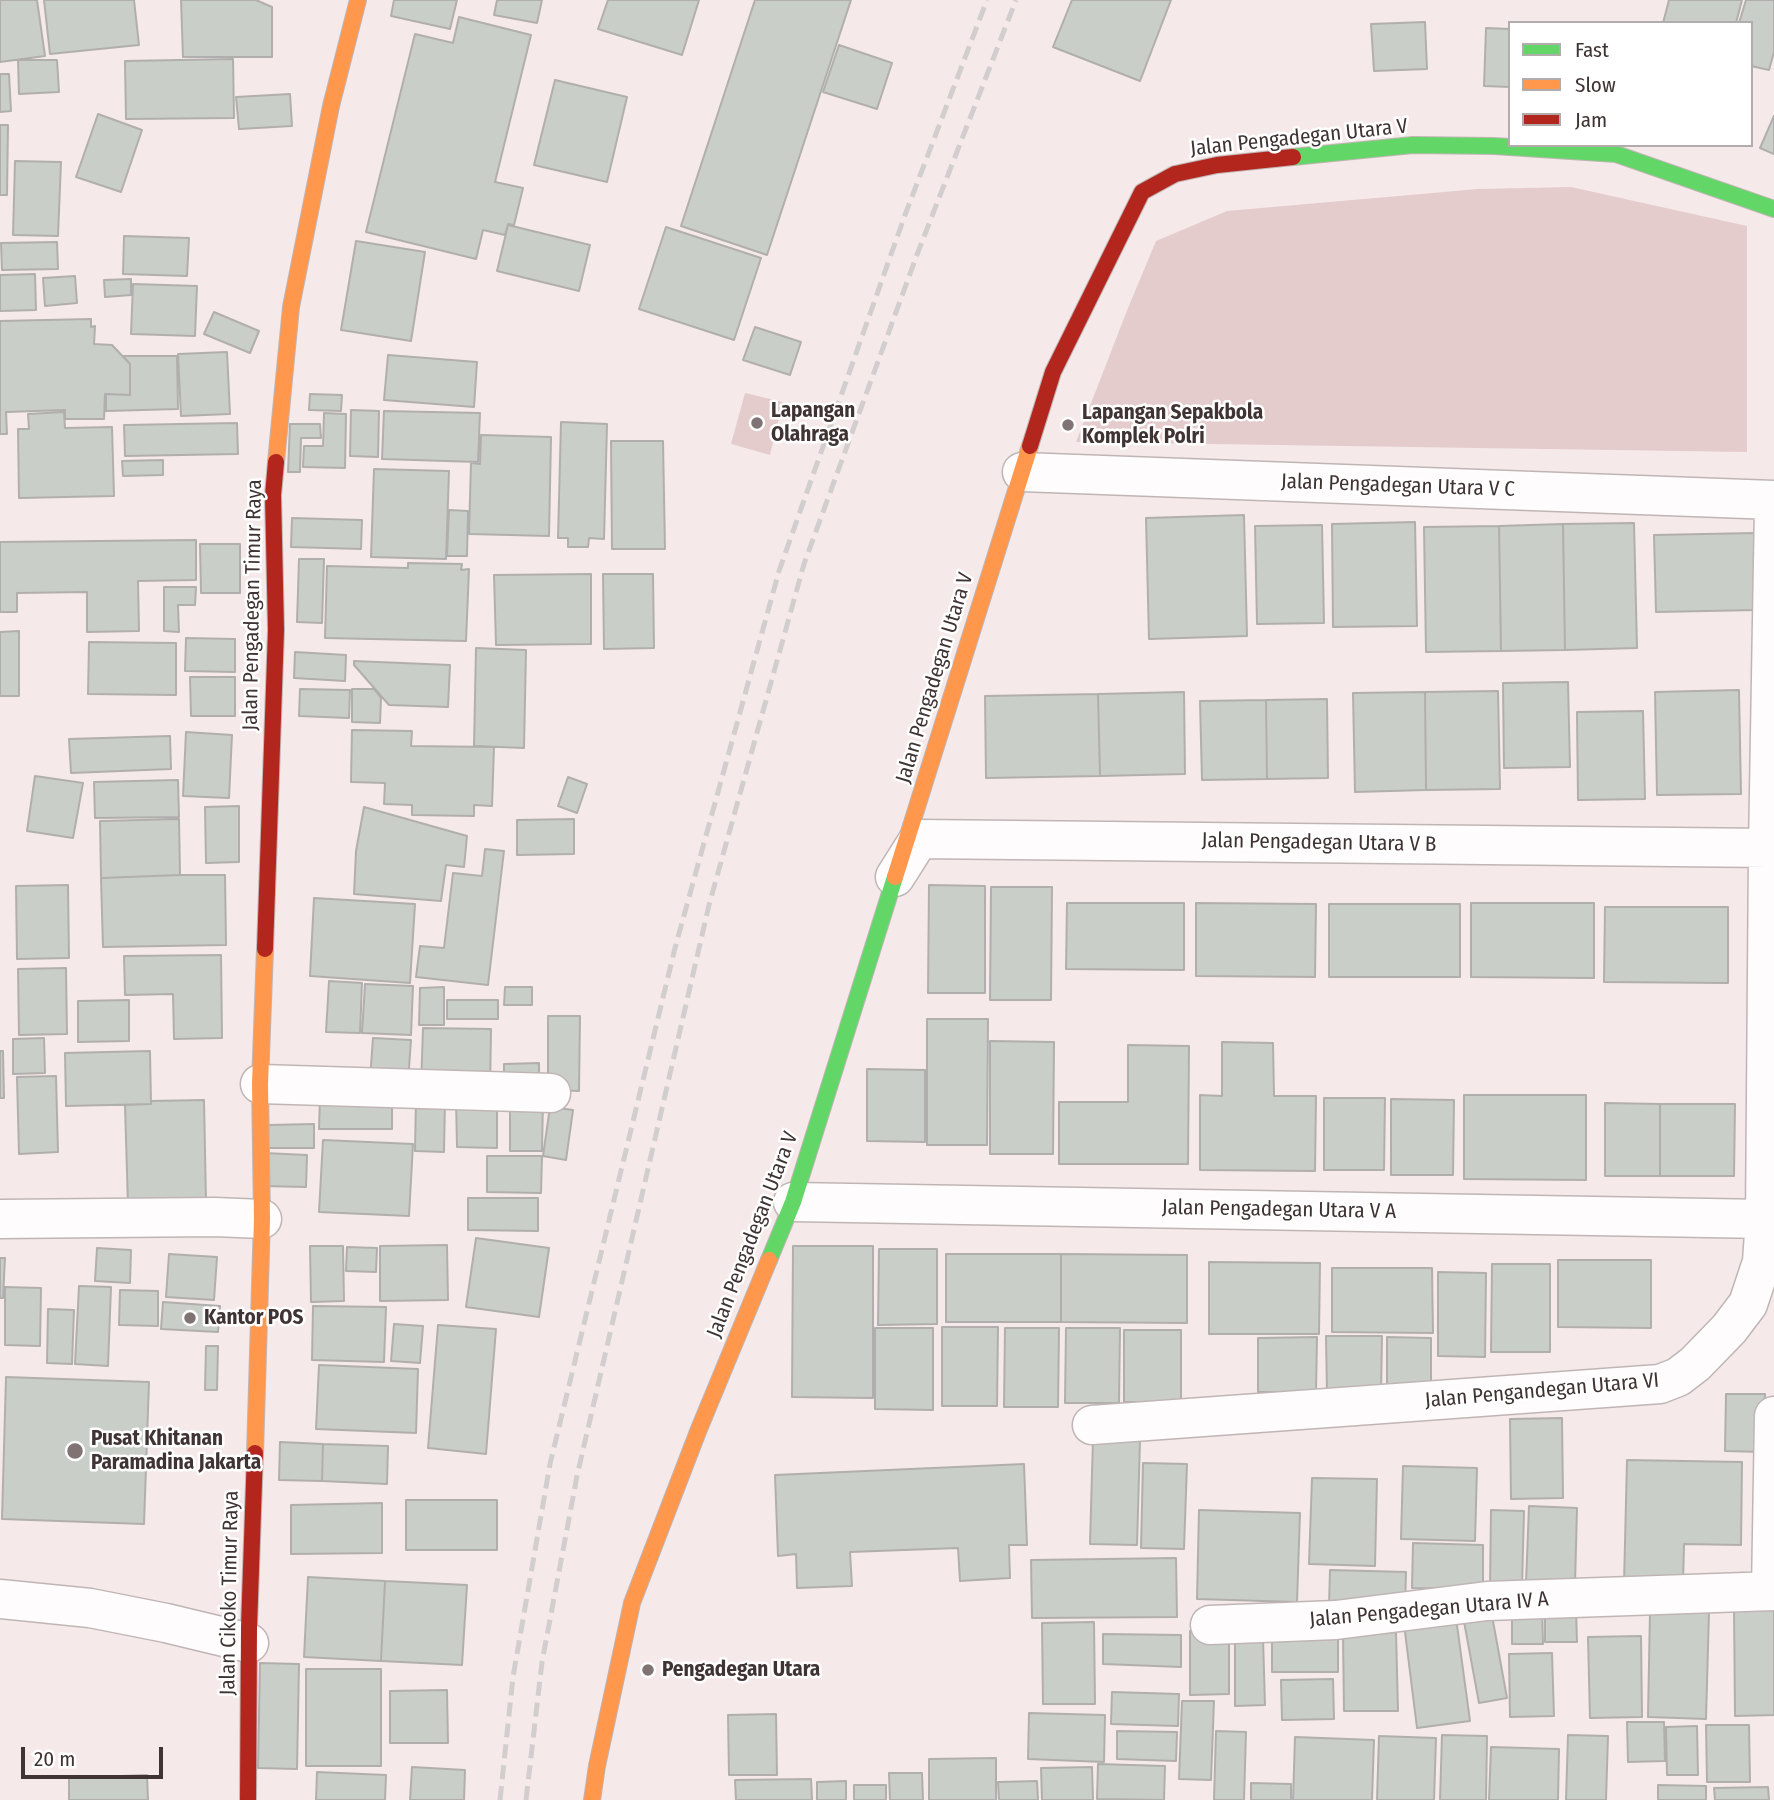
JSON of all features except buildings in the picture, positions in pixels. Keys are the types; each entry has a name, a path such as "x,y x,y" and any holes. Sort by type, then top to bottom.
{"street":[{"name":"Jalan Pengadegan Timur Raya","path":"262,1219 260,1084 276,630 273,495 291,307 328,116 358,0"},
{"name":"Jalan Pengadegan Utara V","path":"592,1800 632,1603 699,1429 793,1202 1053,372 1142,192 1175,174 1217,165 1413,145 1508,147"},
{"name":"Jalan Pengadegan Utara V","path":"1509,147 1616,154 1774,209"},
{"name":"Jalan Pengadegan Utara V C","path":"1022,472 1774,500"},
{"name":"Jalan Pengandegan Utara VI","path":"1092,1425 1660,1384 1678,1377 1695,1364 1729,1329 1748,1304 1762,1262 1768,1199 1768,848 1774,506"},
{"name":"Jalan Pengadegan Utara V B","path":"893,880 919,839 1768,848"},
{"path":"260,1084 551,1093"},
{"name":"Jalan Pengadegan Utara V A","path":"793,1202 1768,1199"},
{"path":"0,1219 262,1219"},
{"name":"Jalan Cikoko Timur Raya","path":"248,1800 249,1643 262,1219"},
{"path":"1772,1591 1774,1416"},
{"name":"Jalan Pengadegan Utara IV A","path":"1210,1625 1336,1620 1487,1601 1772,1591"},
{"path":"0,1599 90,1608 249,1643"}],"shaded area":[{"path":"1571,187 1747,226 1747,452 1076,442 1156,241 1227,211 1478,189"},
{"name":"Lapangan Olahraga","path":"745,393 783,402 770,455 731,444"}],"railway":[{"path":"500,1800 513,1677 550,1464 675,948 779,571 905,215 987,0"},
{"path":"526,1800 542,1662 577,1476 709,905 804,564 918,252 1016,0"}],"traffic: fast":[{"path":"1293,157 1413,145 1508,147"},
{"path":"1509,147 1616,154 1774,209"},
{"path":"769,1260 793,1202 895,877"}],"traffic: slow":[{"path":"276,462 291,307 331,106 358,0"},
{"path":"895,877 1030,446"},
{"path":"255,1453 262,1219 260,1084 265,949"},
{"path":"592,1800 632,1603 699,1429 769,1260"}],"traffic: jam":[{"path":"1030,446 1053,372 1142,192 1175,174 1217,165 1293,157"},
{"path":"265,949 276,630 273,495 276,462"},
{"path":"248,1800 249,1627 255,1453"}],"place":[{"name":"Lapangan Olahraga","path":"757,423"},
{"name":"Lapangan Sepakbola Komplek Polri","path":"1068,425"},
{"name":"Kantor POS","path":"190,1318"},
{"name":"Pusat Khitanan Paramadina Jakarta","path":"75,1451"},
{"name":"Pengadegan Utara","path":"648,1670"}]}
